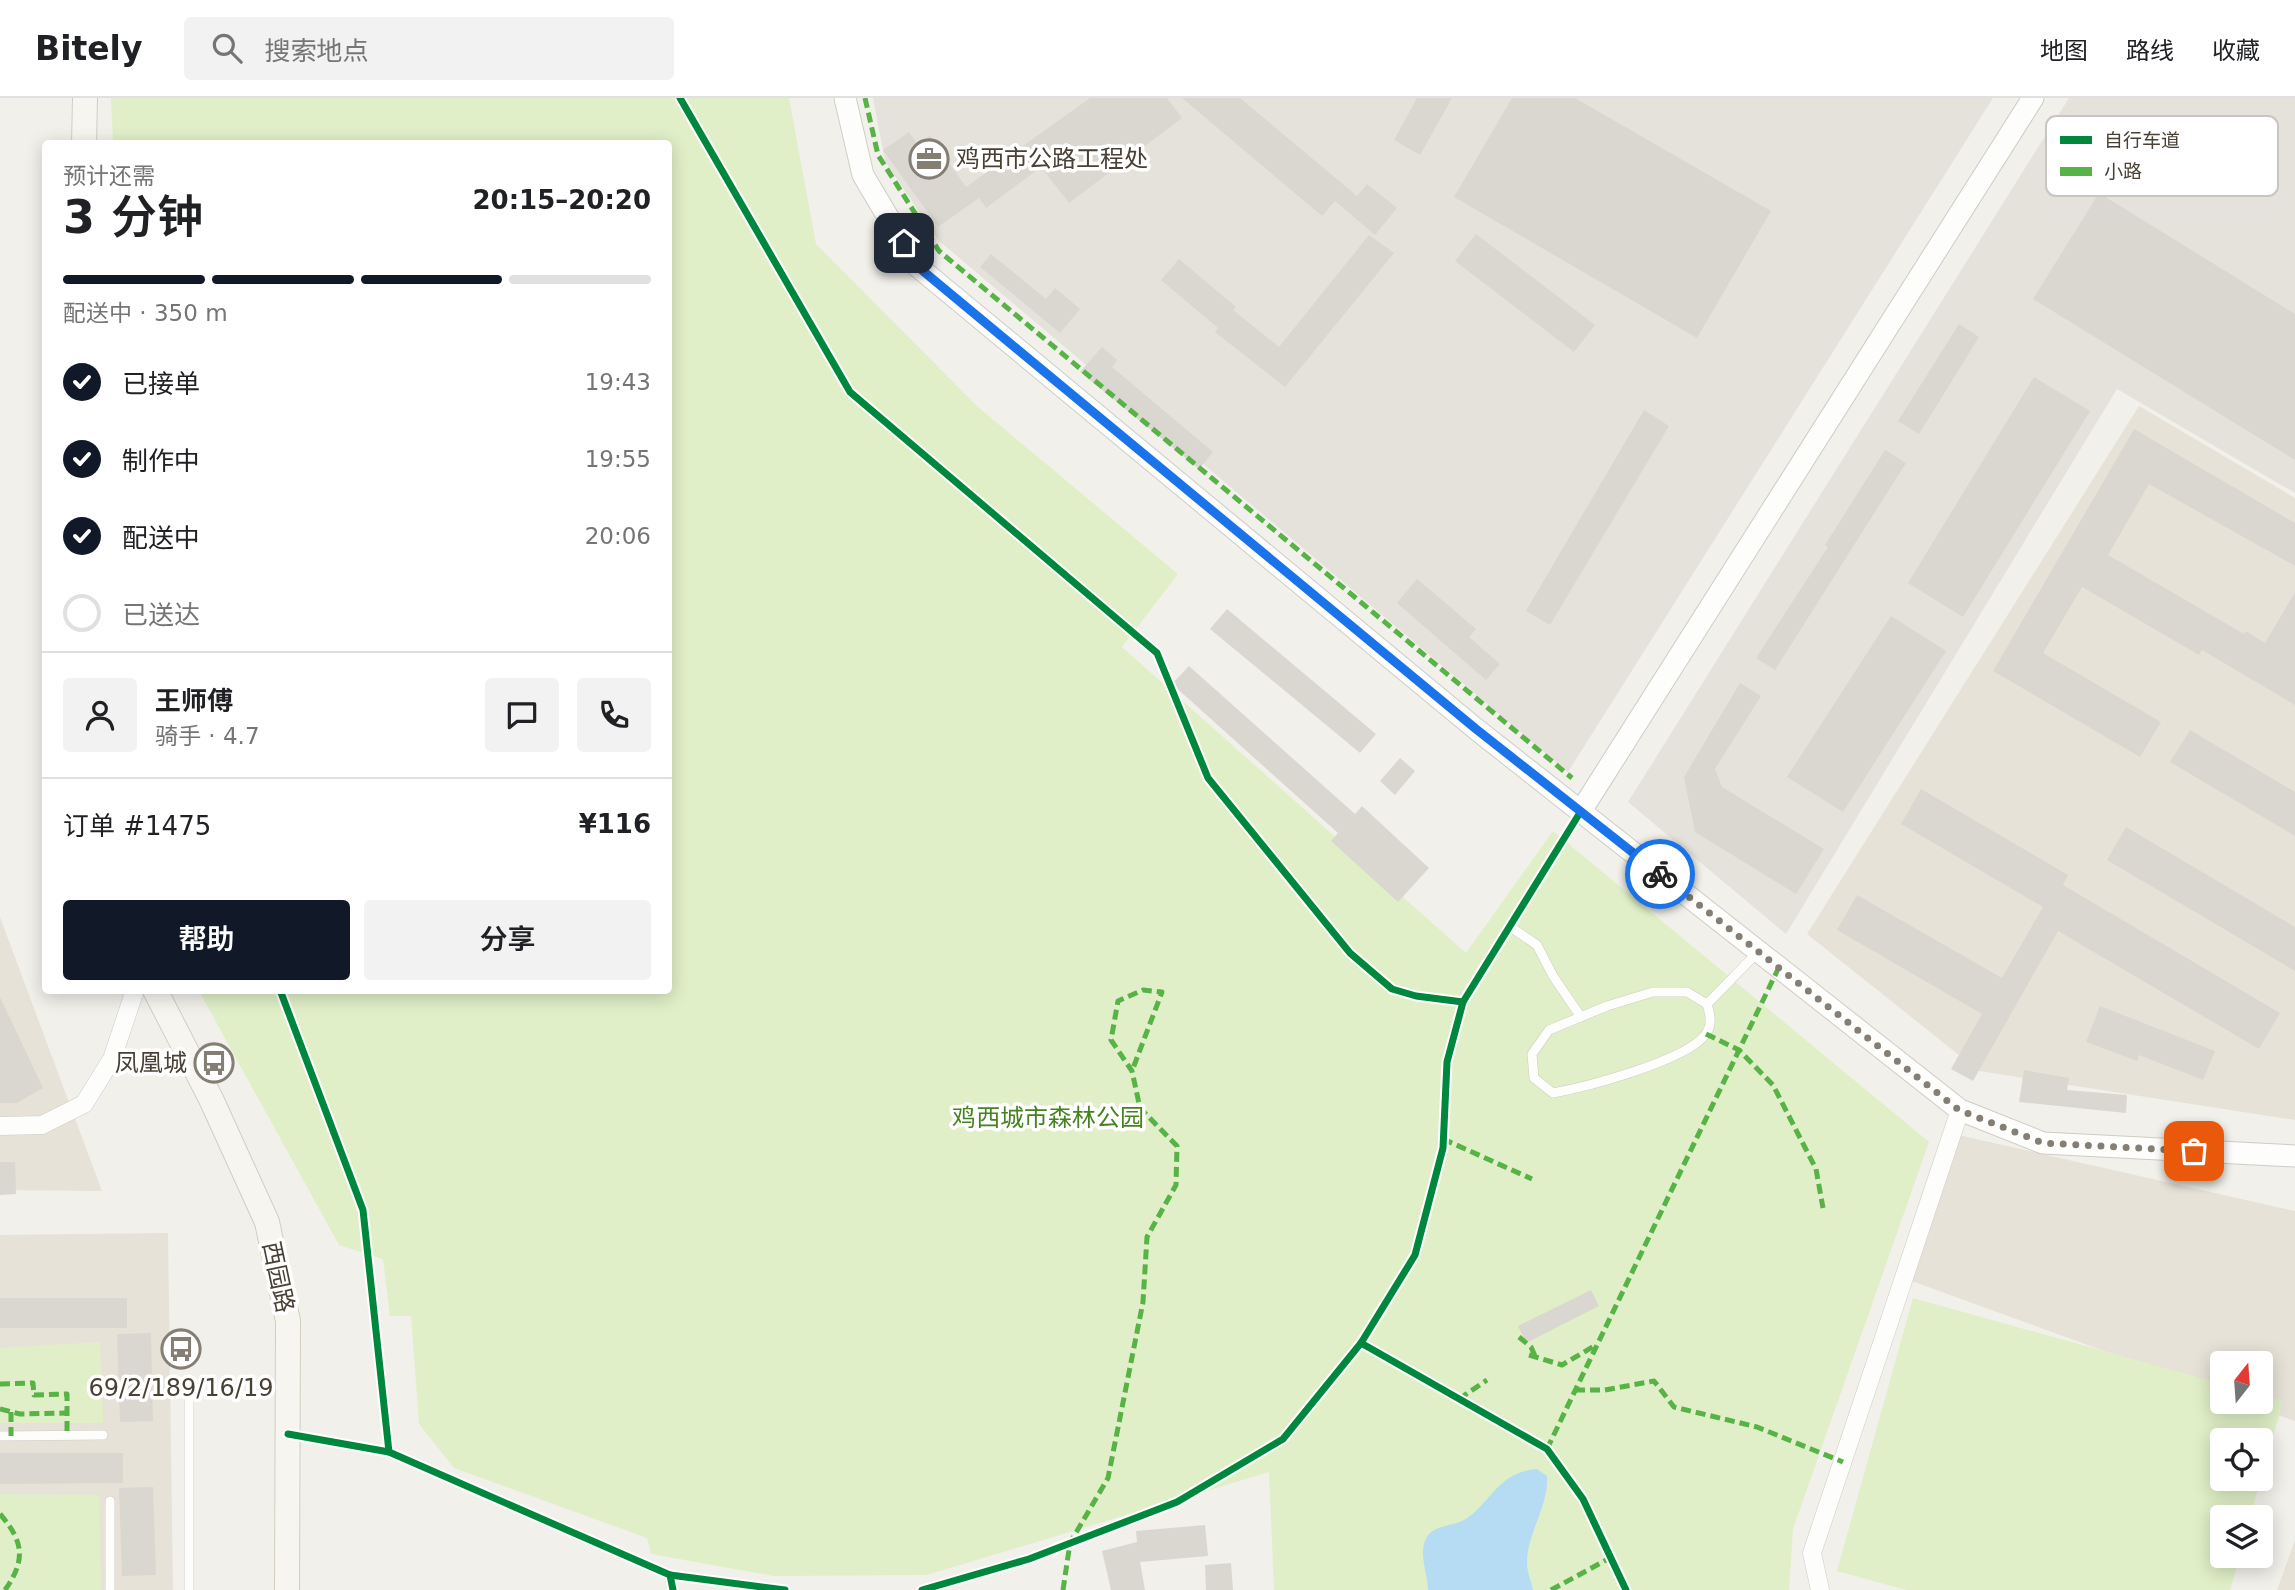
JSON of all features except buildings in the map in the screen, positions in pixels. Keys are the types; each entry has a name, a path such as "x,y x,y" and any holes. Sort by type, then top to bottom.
{"main road":[{"path":"84,140 85,98"},
{"name":"西园路","path":"157,994 211,1099 267,1222 288,1321 287,1590"}],"street":[{"path":"845,98 863,175 917,266 1340,618 1959,1110 2043,1143 2295,1156"},
{"path":"1581,811 2033,98"},
{"path":"0,1126 42,1125 84,1104 112,1059 134,994"},
{"path":"1820,1590 1812,1553 1959,1110"}],"lane":[{"path":"1509,926 1537,945 1552,976 1581,1017"},
{"path":"1707,1004 1758,951"},
{"path":"1653,992 1687,992 1707,1004 1711,1018 1706,1034 1685,1051 1585,1087 1553,1093 1534,1078 1532,1054 1549,1030 1653,992"},
{"path":"189,1397 189,1590"},
{"path":"0,1436 103,1435"},
{"path":"110,1501 110,1590"}],"shaded area":[{"path":"873,98 1993,98 1568,772 938,240 885,161"},
{"path":"2069,98 2295,98 2295,493 2117,389 1786,934 1628,802 2046,135 2046,196 2278,196 2278,116 2058,116"},
{"path":"2139,406 2295,498 2295,1120 1979,1071 1807,934"},
{"name":"凤凰城","path":"0,917 102,1191 0,1190"},
{"path":"1945,1132 2295,1211 2295,1421 2273,1413 2273,1351 2210,1351 2210,1390 1895,1275"},
{"path":"168,1233 173,1590 0,1590 0,1235"},
{"path":"2295,1540 2295,1590 2277,1590"}],"green space":[{"name":"鸡西城市森林公园","path":"111,98 789,98 816,244 978,407 1178,574 1122,647 1466,953 1553,831 1929,1142 1793,1529 1789,1590 1274,1590 1269,1472 927,1575 774,1576 651,1554 647,1538 454,1468 419,1424 411,1316 390,1316 383,1259 339,1245 201,994 672,994 672,140 113,140"},
{"path":"1913,1298 2210,1381 2210,1414 2273,1414 2273,1398 2283,1401 2273,1436 2273,1428 2210,1428 2210,1491 2258,1491 2253,1505 2210,1505 2210,1568 2236,1568 2230,1590 1906,1590 1837,1571"},
{"path":"100,1342 103,1423 0,1423 0,1348"},
{"path":"0,1494 99,1495 101,1590 0,1590"}],"water":[{"path":"1537,1469 1547,1476 1547,1487 1528,1552 1527,1566 1533,1590 1428,1590 1423,1547 1431,1532 1471,1515 1511,1477"}],"marked path":[{"path":"865,98 878,155 939,251 1572,778"},
{"path":"1547,1449 1779,967"},
{"path":"1063,1590 1070,1543 1108,1478 1143,1302 1147,1237 1176,1185 1177,1146 1140,1108 1132,1071 1111,1040 1118,1001 1143,990 1162,992 1132,1071"},
{"path":"1706,1034 1739,1050 1773,1085 1816,1169 1823,1208"},
{"path":"1443,1139 1532,1179"},
{"path":"1519,1337 1531,1347 1535,1356"},
{"path":"1529,1355 1562,1365 1596,1345"},
{"path":"1459,1399 1487,1380"},
{"path":"1575,1390 1605,1390 1654,1381 1674,1407 1757,1427 1843,1462"},
{"path":"0,1384 33,1383 34,1395 67,1394 67,1435"},
{"path":"0,1409 20,1414 67,1413"},
{"path":"11,1412 11,1436"},
{"path":"0,1514 14,1533 19,1551 16,1569 5,1590"},
{"path":"1551,1590 1610,1558"}],"cycle path":[{"path":"680,98 850,392 1157,653 1208,778 1350,953 1392,989 1416,996 1463,1002 1581,811"},
{"path":"282,994 363,1210 389,1452"},
{"path":"922,1590 1029,1559 1177,1502 1283,1439 1361,1343 1415,1255 1443,1148 1447,1062 1463,1002"},
{"path":"1361,1343 1547,1449 1583,1499 1626,1590"},
{"path":"288,1434 389,1452 670,1575 673,1590"},
{"path":"670,1575 785,1590"}],"way so far":[{"path":"1660,874 1959,1110 2043,1143 2194,1151"}],"place":[{"name":"鸡西市公路工程处","path":"929,159"},
{"name":"凤凰城","path":"214,1063"},
{"name":"69/2/189/16/19","path":"181,1349"}],"route":[{"path":"904,243 917,266 1319,601 1660,874"}]}
